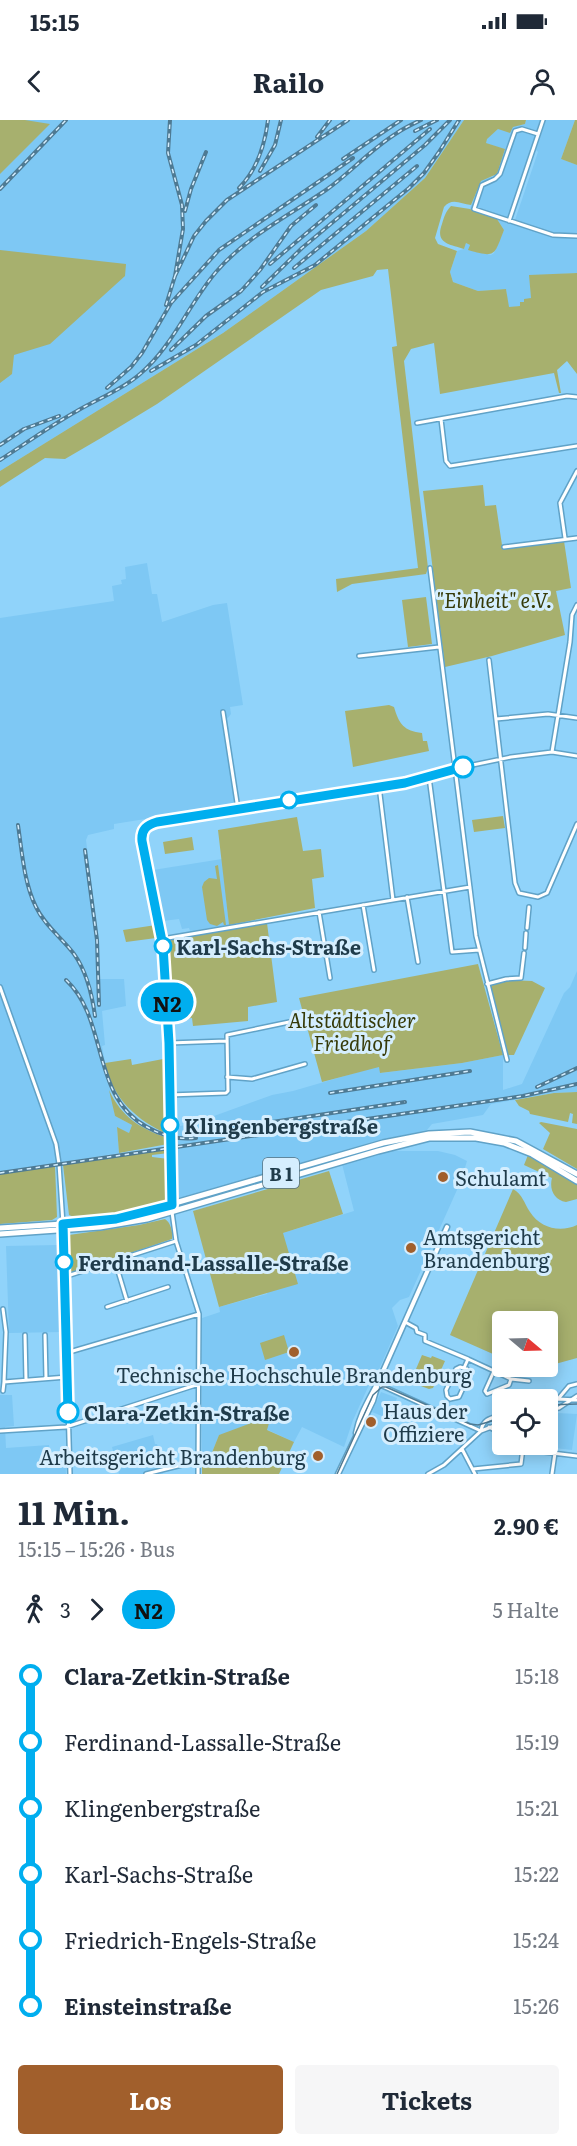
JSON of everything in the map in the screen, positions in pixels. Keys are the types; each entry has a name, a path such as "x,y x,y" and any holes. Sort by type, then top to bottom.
{"main road":[{"name":"B 1","path":"0,1228 111,1226 335,1160 383,1143 429,1134 454,1132 482,1134 516,1141 577,1174"},
{"name":"B 1","path":"335,1160 429,1138 461,1137 496,1142 522,1150 577,1181"},
{"name":"B 1","path":"0,1234 63,1227"}],"street":[{"path":"509,221 543,120"},
{"path":"538,134 522,129 515,131 500,174 495,179 482,184 474,209 553,235 577,236"},
{"path":"417,423 567,396 577,397"},
{"path":"441,419 446,461 450,466 577,446"},
{"path":"565,538 560,503 577,471"},
{"path":"504,547 577,538"},
{"path":"430,568 479,950 507,1060"},
{"path":"552,752 570,642 572,615 577,605"},
{"path":"359,656 439,647"},
{"path":"489,660 516,889 519,893 530,896 542,896 547,893 577,825"},
{"path":"223,712 238,809"},
{"path":"496,719 536,714 577,718"},
{"path":"198,1474 199,1314 176,1241 172,1209 169,1043 162,939 142,833 148,825 429,777 500,759 552,752 577,756"},
{"path":"429,777 452,952 479,950"},
{"path":"379,786 393,900"},
{"path":"162,939 470,887"},
{"path":"530,896 530,902"},
{"path":"407,897 418,962"},
{"path":"363,904 374,970"},
{"path":"527,928 529,907"},
{"path":"319,912 330,978"},
{"path":"525,948 526,933"},
{"path":"487,984 521,978 524,953"},
{"path":"0,987 56,1144 59,1164 70,1474"},
{"path":"170,1095 226,1093 228,1091 227,1035 294,1021"},
{"path":"169,1043 226,1041"},
{"path":"227,1077 252,1078 305,1064"},
{"path":"338,1474 361,1416 378,1384 447,1227"},
{"path":"64,1277 176,1241"},
{"path":"115,1261 127,1301"},
{"path":"107,1307 168,1287"},
{"path":"3,1309 6,1332 3,1391"},
{"path":"66,1353 199,1314"},
{"path":"405,1322 416,1328 417,1332 425,1335 425,1341 492,1370"},
{"path":"25,1335 26,1380"},
{"path":"45,1335 46,1378"},
{"path":"464,1368 468,1359"},
{"path":"464,1368 469,1375 459,1397 450,1400 446,1390 456,1370 464,1368"},
{"path":"492,1375 485,1391 487,1394 509,1385 511,1379"},
{"path":"4,1382 67,1377"},
{"path":"507,1377 529,1381"},
{"path":"0,1431 68,1426 199,1384"},
{"path":"378,1384 481,1431"},
{"path":"558,1399 569,1386 577,1384"},
{"path":"558,1399 576,1398"},
{"path":"558,1408 576,1398"},
{"path":"444,1414 447,1407"},
{"path":"481,1431 486,1419 492,1418"},
{"path":"428,1474 444,1465 481,1431 492,1426"},
{"path":"462,1449 475,1474"},
{"path":"558,1454 577,1456"},
{"path":"473,1469 521,1464 523,1455"},
{"path":"552,1474 555,1455"},
{"path":"146,1474 198,1461"}],"shaded area":[{"path":"0,120 464,120 425,178 366,231 223,333 0,471"},
{"path":"526,120 540,120 507,222 553,237 577,238 577,273 530,276 531,298 520,306 508,308 506,289 478,291 453,282 450,272 457,251 464,249 466,243 470,245 469,250 491,255 494,253 504,230 497,219 470,209 478,184 484,178 493,177 504,149 485,143 486,139 498,129 525,124"},
{"path":"546,120 575,120 561,159 577,165 577,234 553,233 515,220 538,152 536,150"},
{"path":"147,563 152,594 157,594 162,622 213,605 227,603 243,705 230,707 231,714 227,719 239,804 114,824 114,829 88,835 86,840 98,937 100,979 124,979 126,1006 102,1011 105,1045 102,1046 115,1116 132,1125 129,1133 117,1128 119,1153 0,1172 0,618 114,601 112,586 122,584 121,580 126,579 125,567"},
{"path":"222,859 229,925 190,931 189,928 182,929 179,919 163,921 153,870"},
{"path":"577,971 577,1092 554,1093 491,1104 483,1115 432,1124 427,1130 375,1141 180,1198 176,1195 174,1127 192,1124 272,1095 379,1066 381,1073 462,1063 503,1055 503,1090 522,1084 564,993 570,987"},
{"name":"Technische Hochschule Brandenburg","path":"391,1151 438,1151 467,1161 461,1181 409,1297 400,1300 392,1308 398,1326 373,1383 369,1385 353,1420 344,1447 302,1427 294,1442 266,1429 219,1435 209,1460 202,1465 202,1318 220,1312 219,1307 267,1294 283,1233 354,1211 342,1164"},
{"path":"58,1245 61,1332 9,1333 6,1246"},
{"path":"381,1392 397,1398 393,1408 401,1412 397,1422 372,1412"},
{"path":"0,1395 12,1395 14,1426 5,1427 6,1448 49,1445 50,1455 65,1455 66,1474 0,1474"},
{"path":"558,1413 577,1414 572,1450 558,1448"},
{"path":"153,1435 164,1469 163,1474 119,1474 112,1447"}],"green space":[{"path":"0,120 25,120 50,124 0,174"},
{"path":"464,120 526,120 525,124 513,127 510,133 498,129 487,139 486,143 505,149 497,174 481,181 471,205 450,202 444,207 435,238 438,244 457,251 450,272 453,282 478,291 506,289 509,307 520,306 520,302 524,302 524,299 531,298 529,275 577,273 577,374 567,361 557,370 561,393 559,393 554,373 440,394 434,343 411,349 404,361 428,568 426,574 352,584 337,592 336,579 418,568 392,347 397,346 388,269 377,270 373,276 321,290 157,404 65,459 45,458 0,487 0,471 223,333 366,231 425,178"},
{"path":"575,120 577,120 577,165 561,159"},
{"path":"451,206 470,209 497,219 504,230 493,253 484,254 468,250 470,245 466,243 464,249 444,242 440,230 445,214"},
{"path":"0,250 126,264 125,276 50,344 14,355 12,374 0,383"},
{"name":"\"Einheit\" e.V.","path":"483,485 485,506 496,505 502,545 564,541 571,588 556,591 565,635 445,667 423,491"},
{"path":"426,597 432,644 408,647 402,600"},
{"path":"389,705 394,707 403,726 422,733 423,741 427,741 429,751 353,767 345,711"},
{"path":"503,816 505,828 474,832 472,820"},
{"path":"297,817 303,851 321,849 324,877 312,879 315,908 229,925 218,830"},
{"path":"192,837 194,850 165,854 163,842"},
{"path":"218,865 226,925 223,922 217,926 210,924 207,920 202,887 209,878 217,879 215,866"},
{"path":"267,923 277,1002 248,1007 248,1021 193,1026 192,1018 172,1021 166,940"},
{"path":"156,925 158,935 156,938 126,942 123,930"},
{"name":"Altstädtischer Friedhof","path":"478,964 503,1055 462,1063 380,1073 379,1067 322,1082 299,998"},
{"path":"506,980 532,981 545,988 514,1055 508,1055 489,988 489,986"},
{"path":"131,1059 132,1065 163,1059 169,1135 136,1115 120,1098 114,1087 105,1063"},
{"path":"109,1090 119,1107 132,1120 168,1138 168,1144 119,1153 117,1127 129,1133 132,1125 115,1116"},
{"path":"577,1092 577,1124 572,1123 573,1114 570,1113 568,1122 530,1114 515,1100 554,1093"},
{"path":"539,1123 577,1129 577,1169 543,1149 550,1133"},
{"path":"169,1148 169,1153 152,1155 152,1157 169,1159 168,1200 117,1213 74,1217 69,1215 63,1165"},
{"path":"528,1155 577,1183 577,1199 566,1202 558,1199 552,1190 552,1178 524,1165"},
{"path":"55,1165 57,1217 52,1220 0,1224 0,1174"},
{"path":"329,1171 343,1214 283,1233 298,1284 219,1307 193,1211"},
{"path":"513,1189 539,1222 557,1229 577,1225 577,1358 558,1363 558,1311 492,1311 492,1354 450,1335"},
{"path":"165,1219 171,1228 172,1239 71,1273 68,1271 67,1242 69,1235"},
{"path":"284,1335 289,1352 265,1360 260,1343"},
{"path":"422,1355 445,1361 433,1388 418,1385 423,1372 416,1369"},
{"path":"265,1418 269,1423 267,1430 294,1442 279,1474 202,1474 202,1465 209,1460 219,1435"}],"tunnel":[{"path":"447,1407 449,1402"}],"tram line":[{"path":"337,1474 373,1395 382,1387 470,1424 478,1425 492,1421"},
{"path":"558,1405 577,1404"}],"railway":[{"path":"0,189 66,120"},
{"path":"166,305 175,276 183,229 182,205 168,153 170,120"},
{"path":"239,188 251,173 259,156 268,120"},
{"path":"260,171 275,145 281,120"},
{"path":"317,137 330,120"},
{"path":"175,276 194,236 227,200 348,120"},
{"path":"343,159 401,120"},
{"path":"0,460 57,423 133,380 162,351 206,285 240,248 326,190 387,139 421,120"},
{"path":"415,131 437,120"},
{"path":"262,287 302,248 425,145 450,120"},
{"path":"151,371 196,345 263,292 315,265 424,173 459,120"},
{"path":"270,264 430,129"},
{"path":"185,211 206,152"},
{"path":"107,388 131,367 142,353 171,303 219,250 353,158"},
{"path":"294,268 417,166"},
{"path":"171,350 206,316 241,291 260,270 291,226 316,205"},
{"path":"0,445 24,429 59,416"},
{"path":"18,825 24,867 32,898 44,920 79,961 88,984 95,1016"},
{"path":"85,850 97,940 99,1005"},
{"path":"66,980 89,1015 116,1097 129,1113 147,1127 158,1132 177,1138 196,1138"},
{"path":"537,1087 577,1068"},
{"path":"330,1093 470,1071"},
{"path":"0,1173 523,1096 577,1084"},
{"path":"236,1130 259,1124 405,1102"}],"bus line":[{"name":"N2","path":"68,1412 63,1224 116,1219 172,1205 169,1043 163,946 141,837 144,829 157,822 405,783 463,767"}],"place":[{"name":"Karl-Sachs-Straße","path":"163,946"},
{"name":"Klingenbergstraße","path":"170,1125"},
{"name":"Schulamt","path":"443,1177"},
{"name":"Amtsgericht Brandenburg","path":"411,1248"},
{"name":"Ferdinand-Lassalle-Straße","path":"64,1262"},
{"name":"Technische Hochschule Brandenburg","path":"294,1352"},
{"name":"Clara-Zetkin-Straße","path":"68,1412"},
{"name":"Haus der Offiziere","path":"371,1422"},
{"name":"Arbeitsgericht Brandenburg","path":"318,1456"}]}
